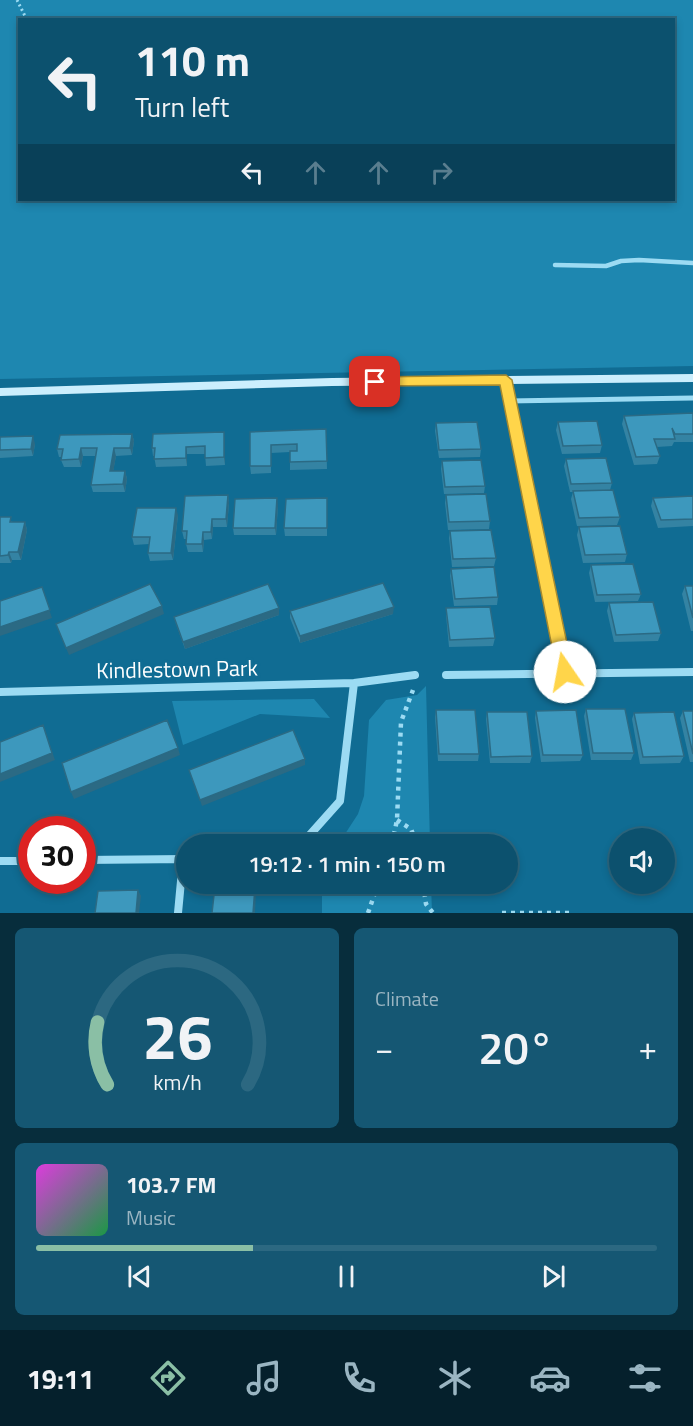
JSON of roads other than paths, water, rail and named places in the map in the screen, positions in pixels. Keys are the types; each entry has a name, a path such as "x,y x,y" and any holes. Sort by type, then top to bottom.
{"main road":[{"path":"0,392 148,386 693,378"}],"street":[{"path":"506,380 508,401 565,672"},
{"path":"508,401 693,398"},
{"path":"446,675 693,672"},
{"name":"Kindlestown Park","path":"0,692 354,683 415,675"},
{"path":"311,834 340,801 354,683"},
{"path":"96,860 176,859"},
{"path":"0,861 18,861"},
{"path":"178,913 180,894"}],"lane":[{"path":"555,265 606,266 621,261 639,260 693,263"}]}
